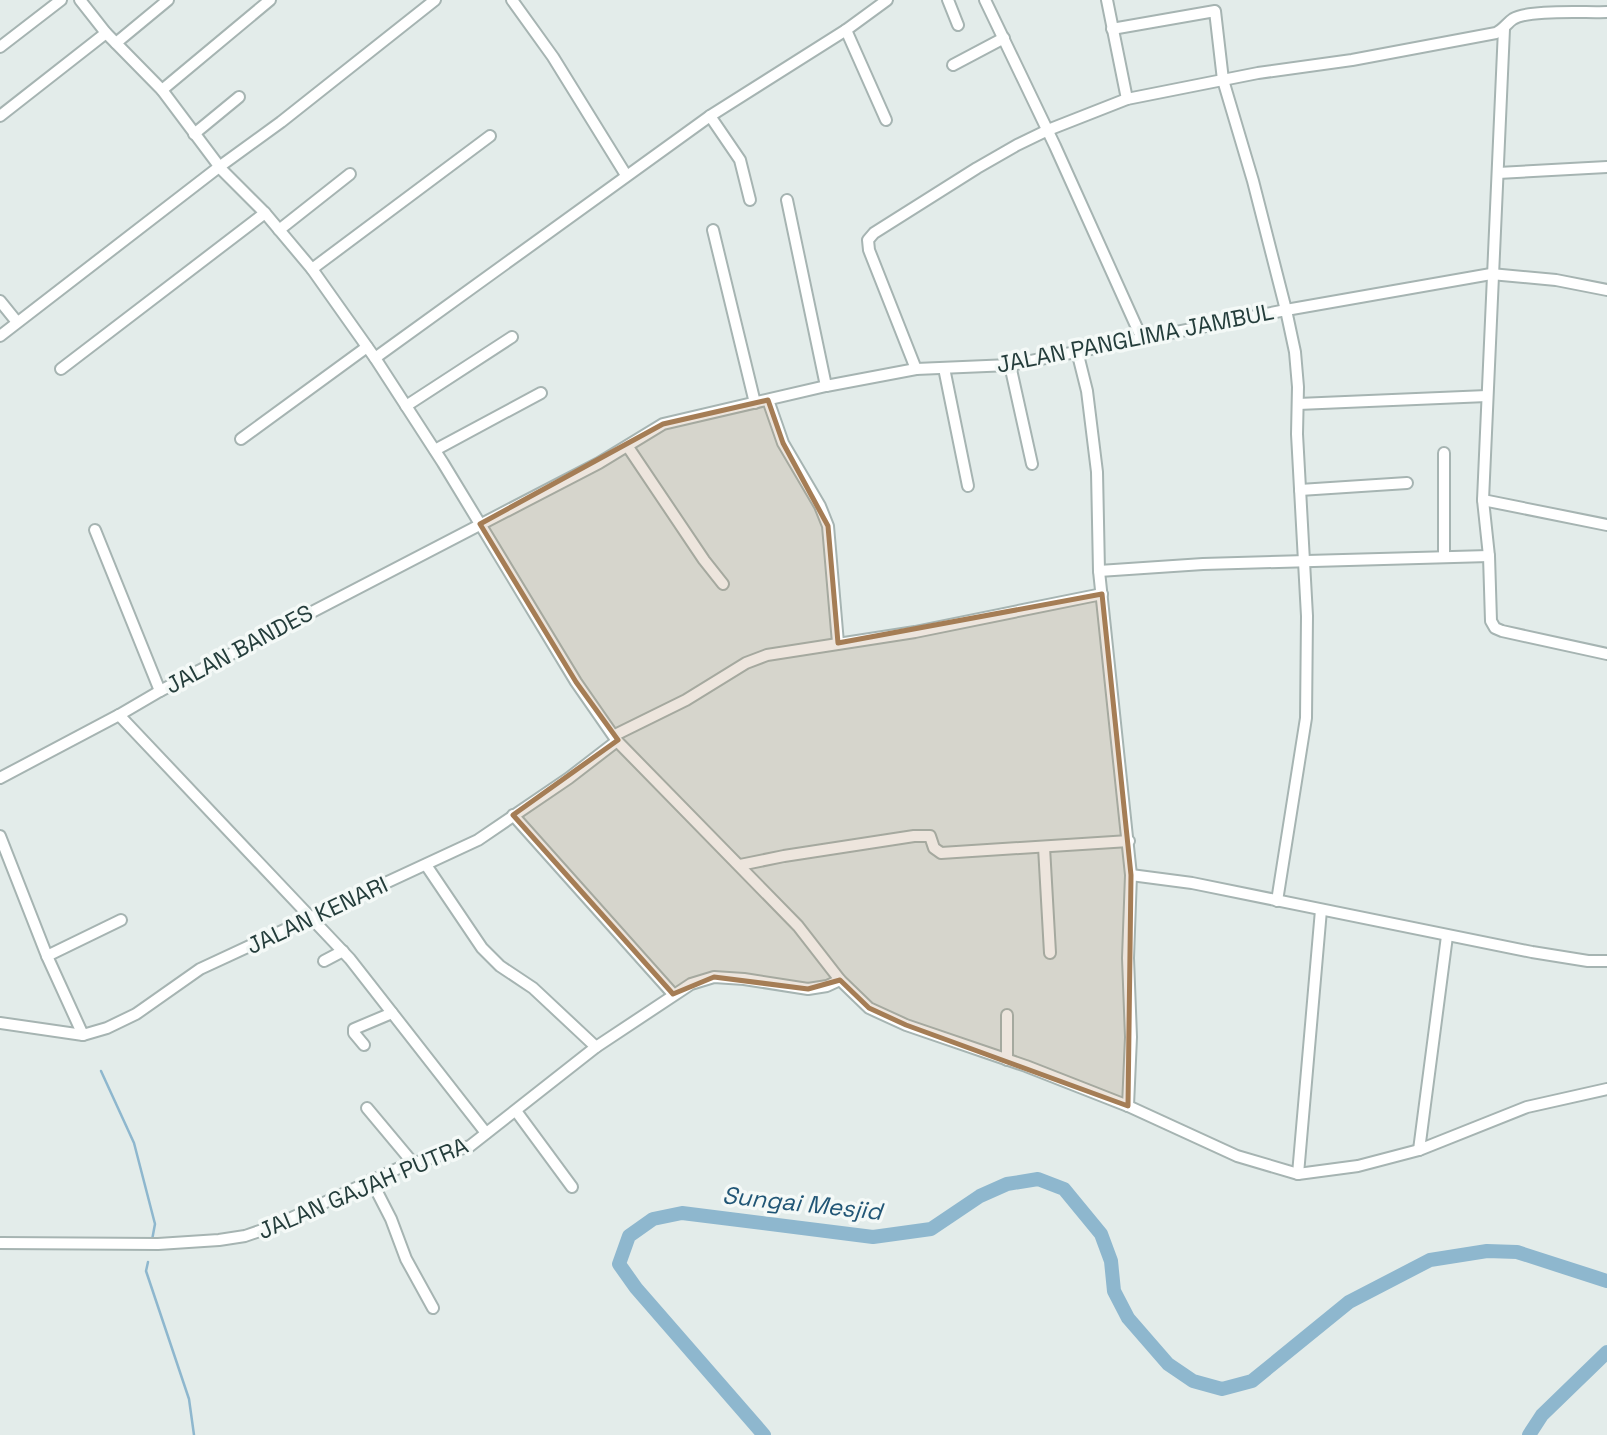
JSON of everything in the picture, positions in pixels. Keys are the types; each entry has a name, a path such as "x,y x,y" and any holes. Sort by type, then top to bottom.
{"street":[{"path":"0,47 61,0"},
{"path":"80,0 106,33 163,90 223,172 265,213 312,269 435,450 576,682 616,738 798,926 839,980 869,1008 906,1025 1007,1059 1128,1106 1237,1156 1298,1174 1358,1166 1419,1150 1527,1107 1607,1089"},
{"path":"116,43 168,0"},
{"path":"163,90 270,0"},
{"path":"0,336 223,172 281,122 435,0"},
{"path":"512,0 553,57 626,175"},
{"path":"375,358 710,116 846,30 887,0"},
{"path":"948,0 958,25"},
{"path":"985,0 1048,130 1142,339"},
{"path":"1107,0 1127,99"},
{"path":"1112,29 1215,11 1223,80 1253,181 1295,352 1302,560 1307,616 1306,718 1277,901"},
{"path":"916,369 869,250 868,240 874,233 977,168 1048,130 1127,99 1496,33 1514,18 1531,14 1607,12"},
{"path":"1504,29 1483,500 1489,556 1491,621 1495,628 1502,631 1607,654"},
{"path":"846,30 886,120"},
{"path":"0,117 106,33"},
{"path":"953,65 1004,38"},
{"path":"194,134 239,97"},
{"path":"710,116 740,160 750,200"},
{"path":"312,269 491,136"},
{"path":"1498,173 1607,167"},
{"path":"279,230 350,174"},
{"path":"787,200 826,386"},
{"path":"61,369 265,213"},
{"path":"713,230 755,403"},
{"name":"JALAN PANGLIMA JAMBUL","path":"480,524 628,447 663,424 826,386 916,369 1010,365 1286,310 1491,274 1556,280 1607,290"},
{"path":"0,301 17,322"},
{"path":"406,406 512,337"},
{"path":"240,439 367,347"},
{"path":"1077,351 1087,391 1097,472 1099,571 1129,841 1131,874 1128,958 1131,1037 1128,1106"},
{"path":"1010,365 1032,464"},
{"path":"944,368 968,486"},
{"path":"435,450 541,393"},
{"path":"1298,404 1487,396"},
{"path":"768,400 783,443 820,506 828,526 838,643"},
{"path":"628,447 723,584"},
{"path":"1444,453 1444,557"},
{"path":"1300,490 1407,482"},
{"path":"1483,500 1607,525"},
{"name":"JALAN BANDES","path":"0,778 480,524"},
{"path":"94,530 160,691"},
{"path":"1099,571 1302,560 1489,556"},
{"name":"JALAN KENARI","path":"0,1023 83,1035 107,1028 136,1014 200,969 478,840 569,778 616,738 746,663 777,653 915,632 1102,594"},
{"path":"119,715 343,951 486,1133"},
{"path":"513,816 673,994"},
{"path":"0,836 47,956 83,1035"},
{"path":"740,865 914,836 930,836 934,848 941,853 1129,841"},
{"path":"1044,847 1050,953"},
{"path":"426,865 479,944 500,966 533,988 596,1047"},
{"path":"1131,874 1192,883 1447,936 1588,961 1607,961"},
{"path":"1298,1174 1321,910"},
{"path":"47,956 121,920"},
{"path":"1419,1150 1447,936"},
{"path":"324,961 343,951"},
{"name":"JALAN GAJAH PUTRA","path":"0,1243 158,1244 234,1238 274,1226 371,1180 413,1163 470,1146 596,1047 691,984 714,977 808,989 827,986 839,980"},
{"path":"364,1045 354,1033 354,1029 392,1013"},
{"path":"1007,1015 1007,1059"},
{"path":"367,1108 413,1163"},
{"path":"516,1111 572,1187"},
{"path":"371,1180 391,1219 406,1259 433,1308"}],"highlighted area":[{"path":"768,400 783,443 828,526 838,643 1102,594 1131,875 1128,1106 906,1025 869,1008 840,980 808,989 714,977 673,994 513,815 618,740 576,682 480,524 663,424"}],"waterway":[{"path":"101,1071 134,1143 155,1224 152,1240"},
{"name":"Sungai Mesjid","path":"764,1435 636,1288 619,1264 629,1236 653,1219 682,1213 873,1237 931,1229 980,1196 1007,1184 1038,1179 1064,1189 1101,1234 1111,1261 1114,1291 1128,1318 1168,1364 1193,1381 1222,1389 1252,1381 1349,1302 1430,1260 1487,1251 1517,1252 1607,1281"},
{"path":"148,1262 146,1271 189,1399 194,1435"},
{"name":"Sungai Mesjid","path":"1529,1435 1542,1415 1607,1352"}]}
